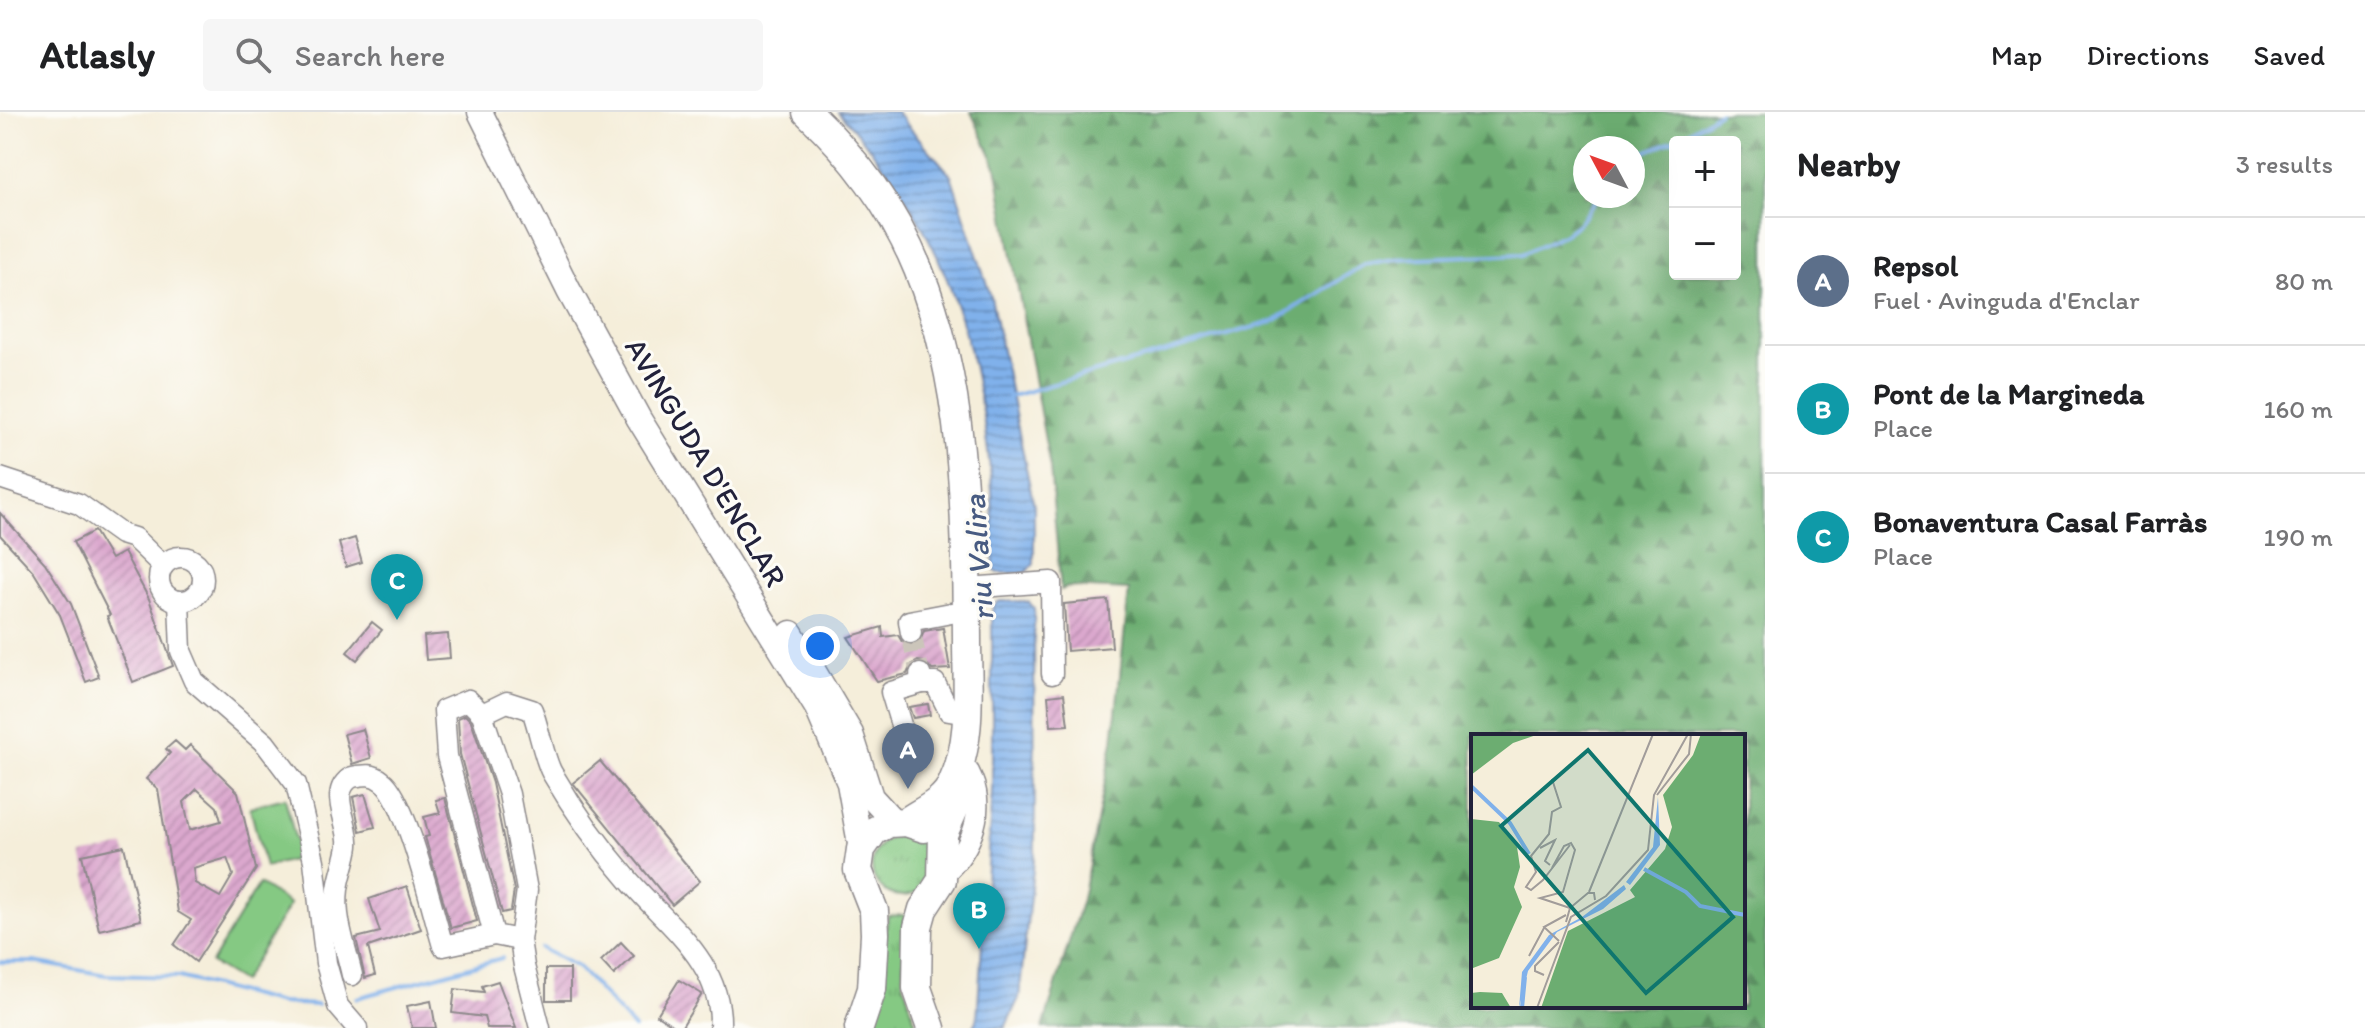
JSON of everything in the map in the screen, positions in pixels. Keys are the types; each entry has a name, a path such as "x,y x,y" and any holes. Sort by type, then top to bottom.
{"highway":[{"path":"807,112 850,156 881,198 919,271 943,342 960,451 974,595 967,760 960,802 943,834 943,862 918,927 916,972 920,1002 931,1028"},
{"path":"859,1028 874,970 874,911 858,870 861,849 874,831 932,807 948,792 967,760"},
{"path":"900,822 928,830 943,862"},
{"path":"866,890 883,904 898,908 915,906 929,898"}],"main road":[{"name":"AVINGUDA D'ENCLAR","path":"480,112 576,304 639,419 817,708 849,783 861,849"},
{"name":"AVINGUDA D'ENCLAR","path":"498,112 639,390 674,452 810,662 851,734 871,797 900,822"}],"street":[{"path":"0,478 79,504 121,534 134,538 163,566"},
{"path":"174,557 189,558 203,573 198,593 179,601 160,588 163,566 174,557"},
{"path":"911,633 909,621 974,595 1051,582 1052,674"},
{"path":"179,601 181,651 194,681 265,743 296,784 314,861 326,963 338,1006 357,1028"},
{"path":"908,748 891,692 921,679 935,683 945,707 967,714"},
{"path":"494,935 447,756 444,710 468,700 482,714 509,794 527,890 520,940 540,1028"},
{"path":"482,714 507,702 532,710 543,738 550,771 627,879 668,919 701,961 721,1002 720,1028"},
{"path":"352,975 338,914 337,892 349,845 341,790 352,777 370,774 382,780 399,804 443,946 494,935 520,940"}],"green space":[{"path":"971,112 1765,112 1765,1028 1043,1028 1082,899 1113,741 1129,590 1068,587 1061,590 1050,468 996,166"},
{"path":"285,798 300,858 265,867 250,807"},
{"path":"902,836 913,838 923,845 930,855 930,877 923,887 913,894 902,896 891,894 881,887 874,877 872,866 874,855 881,845 891,838"},
{"path":"259,884 290,904 242,982 211,963"},
{"path":"905,915 903,981 917,1028 870,1028 888,916"}],"water":[{"path":"838,112 896,112 951,175 991,297 1034,506 1034,564 1025,573 998,573 994,570 992,489 984,424 963,326 948,280 903,194 874,153"},
{"path":"1000,601 1029,602 1034,608 1035,851 1019,998 1005,1028 973,1028 977,1020 992,790 992,613 993,605"}],"building":[{"path":"0,513 45,563 71,604 99,677 86,682 60,615 33,571 0,535"},
{"path":"94,531 111,559 124,552 149,599 173,666 133,682 107,616 110,615 73,542"},
{"path":"355,538 362,562 346,567 339,543"},
{"path":"1108,600 1112,647 1067,651 1064,604"},
{"path":"372,622 382,630 357,660 347,652"},
{"path":"882,627 883,637 898,635 902,642 912,646 920,642 924,631 943,628 950,669 932,670 925,662 918,661 911,665 907,674 877,681 848,637"},
{"path":"448,634 450,658 426,660 424,636"},
{"path":"1064,694 1068,725 1051,726 1048,696"},
{"path":"928,704 930,715 913,718 909,707"},
{"path":"465,715 471,721 492,783 514,890 511,911 502,913 460,754 458,718"},
{"path":"363,729 371,758 352,764 344,734"},
{"path":"175,741 185,750 190,745 238,792 256,869 196,962 174,945 191,920 178,912 158,789 146,779 170,753 166,749","holes":["197,789 217,807 221,821 190,830 184,802","227,858 233,875 220,897 195,883 193,868"]},
{"path":"600,761 700,881 672,905 573,783"},
{"path":"365,794 375,827 360,831 353,797"},
{"path":"445,798 477,921 451,928 425,837 429,836 424,817 440,813 436,800"},
{"path":"124,846 141,920 99,930 82,855"},
{"path":"407,886 421,929 368,947 375,975 365,978 356,938 380,932 369,899"},
{"path":"621,942 634,956 614,975 601,961"},
{"path":"546,969 570,969 570,1000 546,1000"},
{"path":"679,980 702,994 681,1028 677,1028 657,1015"},
{"path":"498,981 516,1028 487,1028 484,1017 452,1013 455,989 484,992 482,986"},
{"path":"431,1001 436,1028 412,1028 407,1006"}],"waterway":[{"path":"1645,152 1683,136 1719,112"},
{"path":"1008,397 1272,322 1365,264 1395,259 1522,254 1565,234 1579,223 1590,208"},
{"path":"541,948 579,968 634,1028"},
{"path":"357,998 502,958"},
{"path":"0,962 34,962 106,975 179,977 280,1003 317,1005"}],"tunnel":[{"path":"911,633 920,674"}],"place":[{"name":"Bonaventura Casal Farràs","path":"397,620"},
{"name":"Repsol","path":"908,789"},
{"name":"Pont de la Margineda","path":"979,949"}],"water label":[{"name":"riu Valira","path":"978,558"}]}
